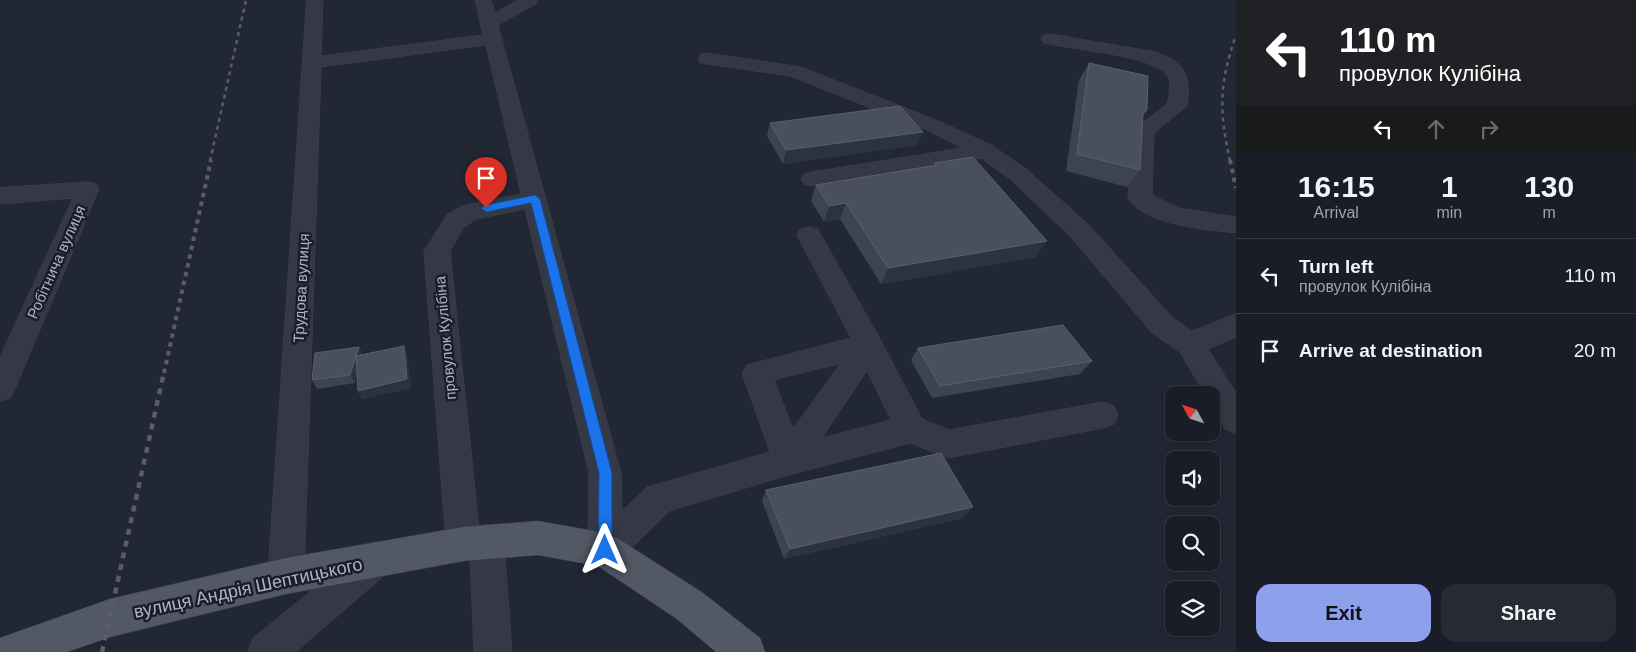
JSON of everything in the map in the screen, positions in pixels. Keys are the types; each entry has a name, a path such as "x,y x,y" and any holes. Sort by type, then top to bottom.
{"main road":[{"name":"вулиця Андрія Шептицького","path":"13,652 110,618 286,576 475,543 538,538 605,550 690,606 746,652"}],"street":[{"name":"Трудова вулиця","path":"286,576 315,0"},
{"path":"312,63 488,21 530,0"},
{"path":"488,21 606,473 605,550"},
{"path":"1050,39 1149,56 1161,60 1174,70 1180,80 1177,106 1144,131 1140,198 1149,206 1169,214 1236,225"},
{"path":"707,59 794,71 934,126 984,151 1018,174 1079,230 1162,325 1190,344 1236,420"},
{"path":"812,179 984,151"},
{"name":"Робітнича вулиця","path":"0,196 88,189 0,389"},
{"name":"провулок Кулібіна","path":"475,543 437,251 455,221 470,212 535,199"},
{"path":"809,235 912,428 948,444 1104,415"},
{"path":"1190,344 1236,325"},
{"path":"789,461 757,373 869,345"},
{"path":"789,461 869,345"},
{"path":"605,550 659,498 912,428"},
{"path":"475,543 493,652"},
{"path":"267,652 376,560"}],"building":[{"path":"1089,63 1148,76 1147,110 1143,114 1140,170 1077,154"},
{"path":"900,106 923,132 786,150 770,123"},
{"path":"973,157 1047,241 888,268 846,203 829,206 816,185 937,165 935,163"},
{"path":"1063,325 1092,361 940,386 918,348"},
{"path":"404,346 407,379 358,391 356,356"},
{"path":"359,347 350,375 312,380 315,353"},
{"path":"941,453 973,507 790,549 766,490"}],"railway":[{"path":"210,161 246,0"},
{"path":"1230,161 1224,127 1223,98 1226,68 1236,35"},
{"path":"164,373 211,160"},
{"path":"1230,160 1236,188"},
{"path":"102,652 164,372"}],"route":[{"path":"486,208 535,199 606,473 605,550"}]}
